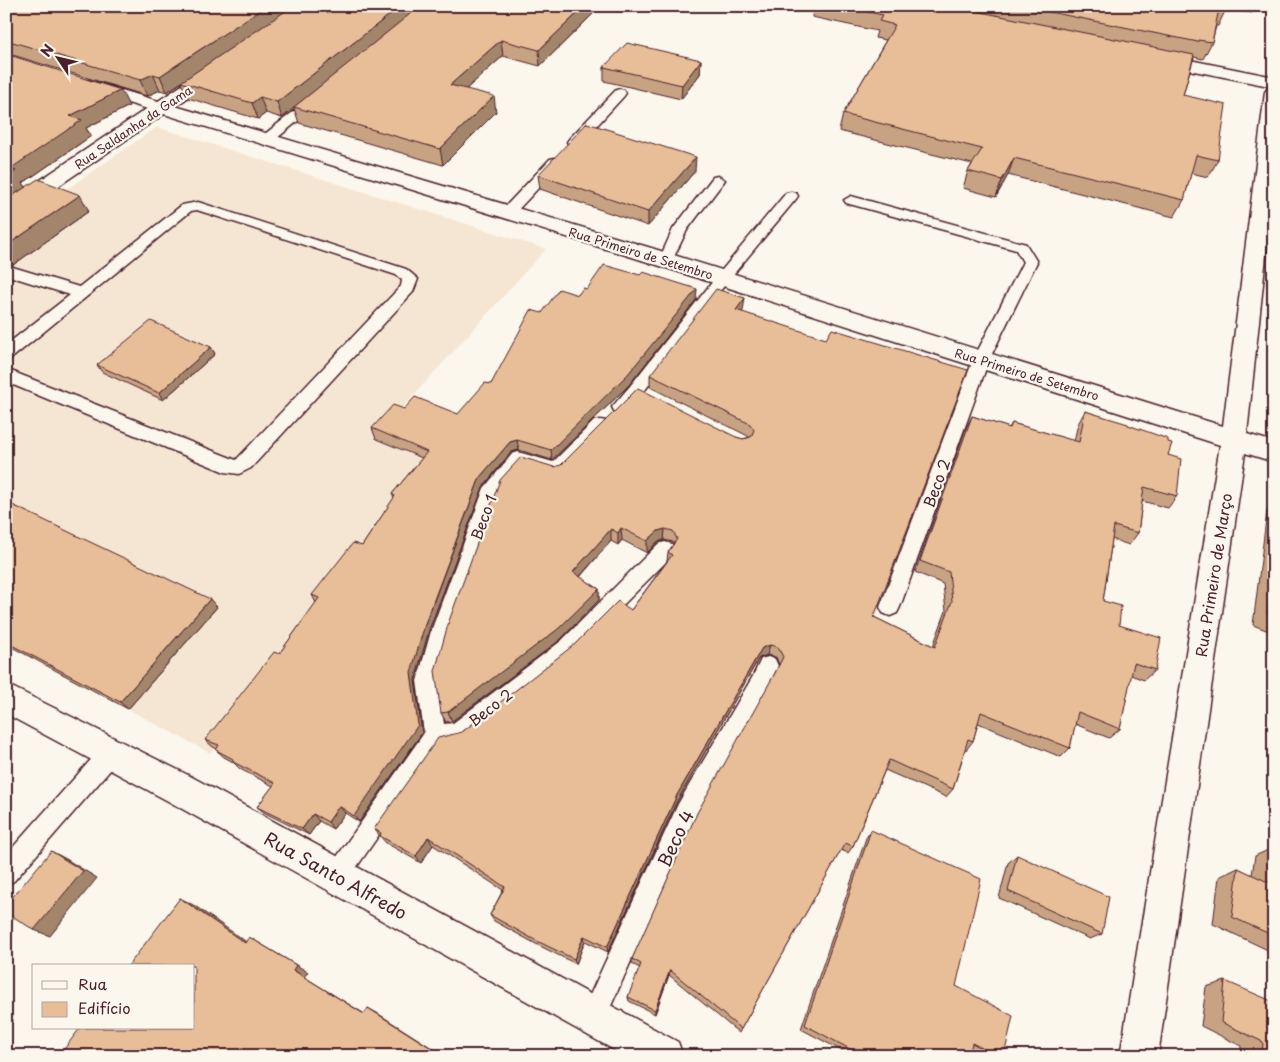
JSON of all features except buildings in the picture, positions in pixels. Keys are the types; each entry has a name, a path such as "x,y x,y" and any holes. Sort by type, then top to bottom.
{"street":[{"path":"1140,55 1274,82"},
{"name":"Rua Saldanha da Gama","path":"6,213 231,60"},
{"name":"Rua Primeiro de Setembro","path":"70,79 160,108 666,260 1274,452"},
{"name":"Rua Primeiro de Março","path":"1139,1056 1234,439 1274,92"},
{"name":"Rua Santo Alfredo","path":"6,698 337,876 664,1056"}],"lane":[{"path":"266,140 324,93"},
{"path":"508,212 620,93"},
{"path":"666,260 680,229 718,180"},
{"name":"Beco 1","path":"435,735 427,681 441,631 493,488 518,459 556,470 636,390 722,279 791,196"},
{"name":"Beco 2","path":"851,200 1021,247 1030,262 981,360 890,607"},
{"path":"6,354 192,206 198,206 401,272 410,279 408,288 246,463 239,467 231,467 6,375"},
{"path":"6,270 82,292"},
{"path":"636,390 654,399"},
{"name":"Beco 2","path":"435,735 457,733 568,647 665,550"},
{"name":"Beco 4","path":"593,1017 686,812 761,682 768,666"},
{"path":"337,876 435,735"},
{"path":"6,873 111,754"}],"shaded area":[{"path":"157,127 546,249 374,439 432,462 210,753 6,644 6,231"}]}
